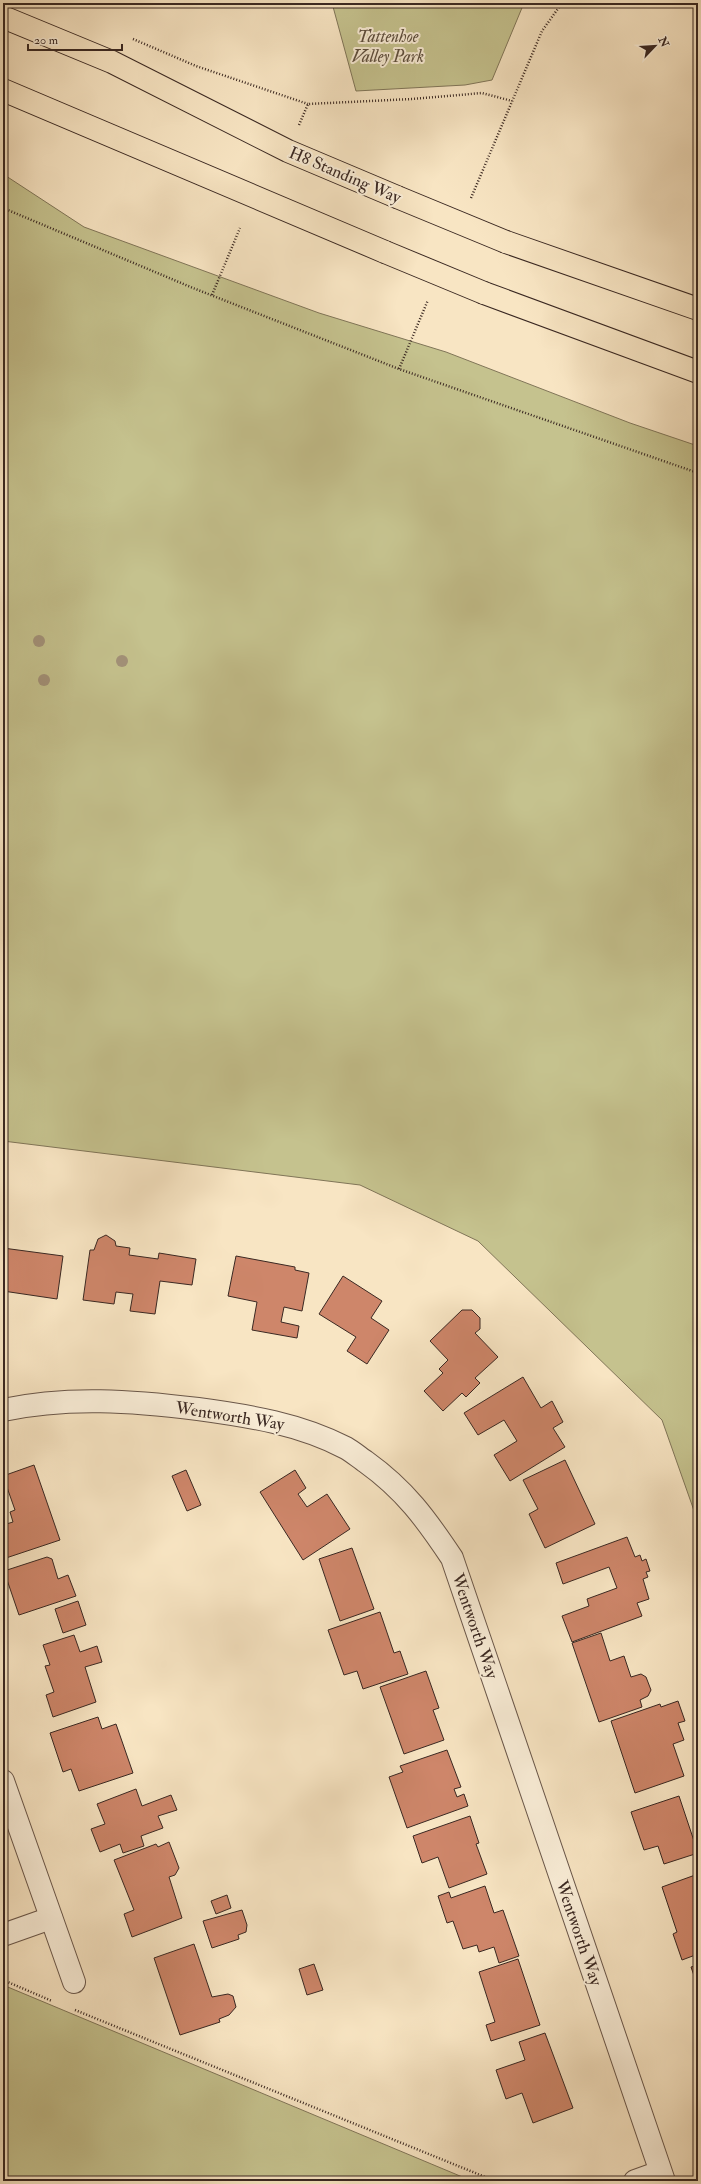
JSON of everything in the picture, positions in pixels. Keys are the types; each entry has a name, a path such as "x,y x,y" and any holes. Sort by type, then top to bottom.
{"highway":[{"name":"H8 Standing Way","path":"3,17 112,62 288,152 506,242 698,309"},
{"path":"3,90 484,293 698,372"}],"street":[{"name":"Wentworth Way","path":"3,1410 21,1406 80,1401 137,1401 249,1416 298,1427 347,1448 390,1479 425,1517 452,1558 662,2176 635,2181"},
{"path":"3,1781 74,1982"},
{"path":"3,1935 51,1918"}],"path":[{"path":"469,202 542,31 562,3"},
{"path":"132,39 196,66 308,104 482,93 512,101"},
{"path":"288,152 308,104"},
{"path":"3,208 212,296 399,369 698,473"},
{"path":"212,296 240,228"},
{"path":"399,369 429,296"},
{"path":"3,1980 59,2003"},
{"path":"73,2009 495,2181"}],"green space":[{"name":"Tattenhoe Valley Park","path":"332,3 524,3 492,80 465,85 356,91"},
{"path":"3,174 84,227 319,313 446,352 630,423 698,446 698,1522 662,1420 478,1241 360,1185 3,1141"},
{"path":"3,1985 472,2181 3,2181"}],"building":[{"path":"106,1235 115,1241 116,1246 130,1248 129,1255 158,1259 159,1253 196,1259 192,1285 160,1281 155,1314 130,1311 133,1294 116,1292 114,1304 83,1300 90,1250 94,1250 98,1239"},
{"path":"3,1248 63,1256 57,1299 3,1291"},
{"path":"236,1256 295,1267 295,1270 309,1273 302,1311 284,1307 281,1322 299,1326 297,1338 252,1330 257,1302 228,1296"},
{"path":"343,1276 382,1301 371,1318 389,1330 367,1364 347,1351 356,1337 319,1314"},
{"path":"462,1310 472,1310 480,1318 480,1329 475,1333 498,1357 475,1378 480,1383 466,1397 462,1393 443,1411 424,1391 443,1373 439,1369 448,1360 430,1341"},
{"path":"523,1377 541,1408 552,1401 563,1422 553,1428 565,1447 510,1481 494,1455 517,1441 504,1420 478,1435 464,1413"},
{"path":"565,1460 595,1524 545,1548 529,1514 538,1509 523,1480"},
{"path":"34,1465 60,1540 3,1559 3,1525 13,1522 10,1512 15,1510 3,1476"},
{"path":"186,1470 201,1505 187,1511 172,1476"},
{"path":"295,1470 306,1488 298,1494 307,1507 327,1494 350,1529 303,1560 260,1492"},
{"path":"627,1537 635,1557 640,1555 642,1561 646,1559 650,1571 646,1572 648,1577 643,1579 649,1599 637,1603 642,1616 572,1642 562,1616 589,1606 587,1599 617,1588 609,1567 563,1584 556,1563"},
{"path":"352,1548 374,1609 340,1621 319,1559"},
{"path":"47,1557 52,1559 58,1579 68,1575 76,1596 19,1615 4,1571"},
{"path":"78,1601 86,1625 63,1633 55,1609"},
{"path":"380,1612 394,1653 400,1651 408,1674 363,1689 357,1671 344,1675 328,1630"},
{"path":"601,1633 610,1661 624,1656 631,1677 641,1674 646,1677 651,1690 648,1696 640,1700 642,1707 599,1722 572,1643"},
{"path":"74,1635 80,1652 97,1646 102,1662 85,1667 96,1702 53,1717 46,1695 54,1692 45,1666 50,1665 43,1645"},
{"path":"426,1671 439,1708 433,1710 444,1740 404,1754 380,1687"},
{"path":"678,1701 685,1721 678,1723 684,1740 673,1744 684,1776 635,1793 611,1721 660,1704 661,1707"},
{"path":"98,1717 102,1729 116,1724 133,1773 79,1791 71,1769 63,1772 50,1733"},
{"path":"447,1750 461,1787 454,1789 457,1797 464,1794 468,1806 407,1828 389,1777 403,1772 400,1766"},
{"path":"136,1789 142,1806 171,1795 177,1810 158,1816 163,1828 141,1836 144,1846 123,1853 120,1844 100,1852 91,1829 105,1824 97,1804"},
{"path":"679,1796 698,1853 664,1864 658,1846 644,1850 631,1812"},
{"path":"470,1816 479,1843 476,1844 487,1874 449,1888 438,1857 422,1863 413,1836"},
{"path":"169,1842 179,1868 175,1875 169,1877 182,1918 132,1937 124,1914 134,1910 114,1860 156,1844 158,1847"},
{"path":"698,1874 698,1954 682,1960 673,1934 677,1932 662,1887"},
{"path":"485,1886 494,1913 503,1910 519,1956 499,1963 494,1947 479,1952 477,1945 463,1949 453,1921 447,1923 438,1896 449,1892 451,1898"},
{"path":"227,1895 231,1908 216,1914 211,1901"},
{"path":"242,1910 247,1925 246,1932 238,1935 239,1939 212,1948 203,1921"},
{"path":"194,1944 212,1997 228,1994 233,1996 236,2007 229,2015 219,2019 220,2022 180,2035 154,1958"},
{"path":"518,1959 540,2025 491,2041 486,2025 495,2022 479,1972"},
{"path":"314,1964 323,1990 307,1995 299,1969"},
{"path":"698,1965 698,1987 691,1967"},
{"path":"545,2033 573,2108 533,2123 522,2093 506,2099 496,2070 525,2060 519,2042"}]}
